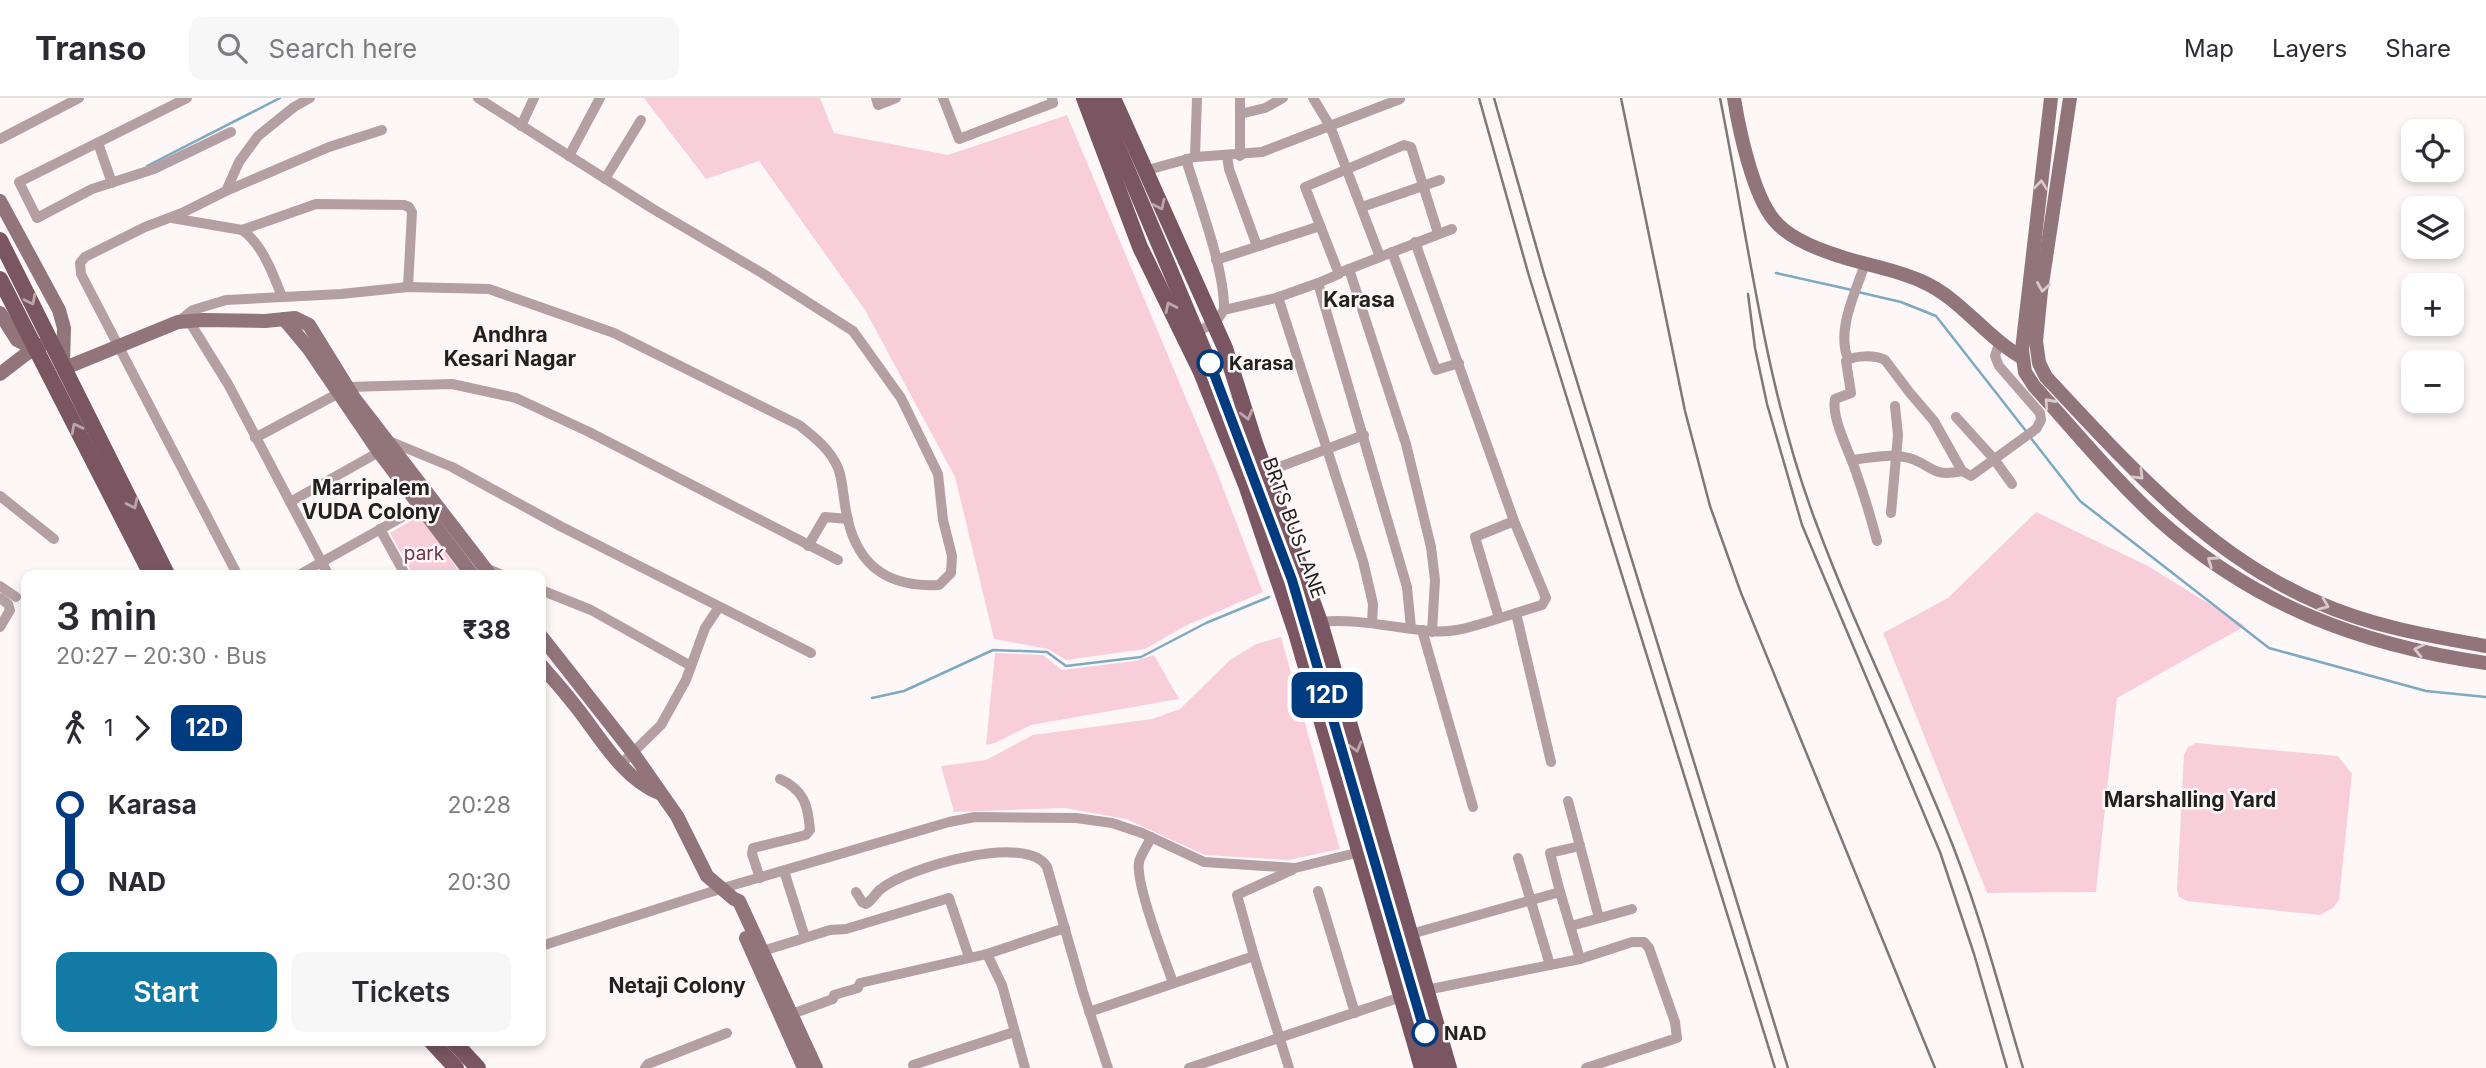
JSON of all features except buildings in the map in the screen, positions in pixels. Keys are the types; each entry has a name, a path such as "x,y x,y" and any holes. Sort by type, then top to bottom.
{"main road":[{"path":"1084,98 1140,247 1191,334 1246,485 1297,633 1422,1068"},
{"name":"BRTS BUS LANE","path":"1097,98 1191,334 1266,508 1298,597 1435,1068"},
{"path":"1113,98 1144,171 1219,316 1255,443 1320,622 1449,1068"},
{"path":"0,240 166,570"},
{"path":"0,279 149,570"},
{"path":"436,1046 456,1068"},
{"path":"458,1046 478,1068"}],"street":[{"path":"0,139 79,98"},
{"path":"187,98 19,182 37,218 93,189 154,169 231,132"},
{"path":"226,191 239,162 258,136 294,107 310,98"},
{"path":"183,321 193,310 226,300 408,287 489,289 602,329 799,425 823,446 839,469 853,537 864,559 887,577 904,584 939,584 951,573 952,556 943,520 938,474 901,398 853,331 478,98"},
{"path":"520,126 534,98"},
{"path":"876,98 878,105 897,98"},
{"path":"943,98 959,139 1053,103 1052,98"},
{"path":"1191,98 1197,98 1186,159 1224,296 1219,316"},
{"path":"1240,98 1240,156"},
{"path":"1240,114 1262,103 1283,98"},
{"path":"1312,98 1330,126 1380,257"},
{"path":"1734,98 1764,204 1774,220 1786,231 1811,246 1920,280 1947,295 1999,344 2023,358"},
{"path":"2051,98 2023,358 2025,372 2034,386 2102,463 2167,526 2234,576 2279,602 2335,628 2417,651 2486,663"},
{"path":"2070,98 2036,341 2039,363 2046,377 2121,457 2174,508 2252,568 2283,586 2346,613 2393,628 2486,646"},
{"path":"1144,171 1186,159 1262,152 1330,126 1372,103 1400,99"},
{"path":"569,156 596,100"},
{"path":"606,179 641,120"},
{"path":"235,570 117,347 81,274 80,263 85,257 145,227 226,191 329,147 382,130"},
{"path":"98,143 112,183"},
{"path":"1422,630 1434,580 1428,536 1406,444 1344,272 1320,226 1305,187 1408,145 1438,233"},
{"path":"1227,156 1229,169 1257,246"},
{"path":"1362,207 1440,180"},
{"path":"0,201 59,310 64,328 64,365 183,321 295,318 309,325 344,390 426,503 481,570"},
{"path":"242,230 316,204 404,205 412,212 408,287"},
{"path":"169,218 242,230 251,237 272,271 282,298"},
{"path":"1216,260 1320,226"},
{"path":"1191,334 1219,316 1318,283 1452,229"},
{"path":"1320,622 1372,623 1422,630 1466,628 1546,602 1514,521 1415,242"},
{"path":"1392,251 1437,370 1459,363"},
{"path":"1865,264 1847,317 1845,353 1851,393 1835,399 1834,404 1838,425 1852,460 1877,541"},
{"path":"1318,283 1472,807"},
{"path":"1278,297 1363,562 1373,604 1372,623"},
{"path":"0,313 17,340 35,349"},
{"path":"183,321 228,384 327,570"},
{"path":"0,374 51,340"},
{"path":"1848,359 1874,357 1885,360 1934,421 1962,471 1971,476 2036,429 2041,420 2040,413 1999,366 1995,356 1999,344"},
{"path":"256,438 344,390 452,384 516,398 589,432 838,560"},
{"path":"1891,513 1898,435 1895,406"},
{"path":"1956,417 1994,459 2012,484"},
{"path":"1266,472 1364,435"},
{"path":"290,502 384,447 452,467 560,526 811,653"},
{"path":"1852,460 1895,456 1910,458 1937,473 1962,471"},
{"path":"0,496 54,538"},
{"path":"308,570 426,503"},
{"path":"808,546 825,517 848,519"},
{"path":"1499,618 1475,537 1514,521"},
{"path":"380,529 403,570"},
{"path":"0,586 16,597"},
{"path":"546,592 591,610 691,666"},
{"path":"0,598 8,604 10,610 0,627"},
{"path":"621,764 662,724 691,666 705,628 719,607"},
{"path":"1516,613 1551,762"},
{"path":"546,642 633,753 677,816 707,876 734,900 739,901 816,1068"},
{"path":"546,672 621,764 645,788 660,793"},
{"path":"760,878 751,854 753,848 806,835 810,830 802,794 780,779"},
{"path":"1568,801 1600,918"},
{"path":"546,944 720,889 949,822 975,817 1076,818 1112,823 1151,837 1204,862 1295,868"},
{"path":"1151,837 1139,863 1141,878 1147,909 1173,984"},
{"path":"1580,846 1549,853 1580,959"},
{"path":"856,892 866,904 880,889 928,868 973,855 1010,852 1032,854 1045,863 1108,1068"},
{"path":"1289,1068 1237,895 1295,868 1360,852"},
{"path":"1518,858 1550,965"},
{"path":"784,872 805,937"},
{"path":"1318,891 1355,1013"},
{"path":"1411,934 1560,892"},
{"path":"763,951 949,898 969,957"},
{"path":"734,900 733,908 804,1068"},
{"path":"1571,926 1632,909"},
{"path":"792,1014 833,999 834,995 858,988 860,983 987,954 1065,928"},
{"path":"1426,990 1580,959 1632,942 1646,943 1678,1033 1675,1039 1586,1068"},
{"path":"987,954 1002,985 1024,1068"},
{"path":"1089,1012 1254,956"},
{"path":"1189,1068 1208,1065 1279,1038 1401,998"},
{"path":"913,1066 1014,1032"},
{"path":"645,1068 648,1064 727,1034"}],"green space":[{"path":"644,98 820,98 834,133 948,155 1067,115 1217,472 1263,592 1185,626 1145,649 1066,660 1048,649 994,639 955,477 865,310 759,161 706,179"},
{"path":"2036,512 2148,566 2245,626 2117,698 2096,892 1987,893 1883,633 1948,598"},
{"name":"park","path":"417,517 422,517 458,570 411,570 390,533"},
{"path":"1281,637 1340,849 1289,860 1205,855 1126,819 1065,808 954,812 941,766 986,760 1033,735 1152,719 1180,709 1230,660 1256,644"},
{"path":"995,653 1043,655 1062,670 1135,661 1154,655 1179,699 1031,725 986,745"},
{"path":"2196,743 2338,756 2352,774 2339,900 2333,908 2320,915 2187,901 2179,897 2177,890 2184,755 2188,747"}],"waterway":[{"path":"147,166 280,98"},
{"path":"1776,273 1852,290"},
{"path":"1858,292 1901,302 1936,316 2026,431"},
{"path":"2030,437 2080,501 2269,648 2426,691 2486,697"},
{"path":"872,698 904,691 993,650 1047,652 1066,666 1141,657 1206,623 1269,597"}],"railway":[{"path":"1479,98 1529,276 1775,1068"},
{"path":"1494,98 1544,274 1788,1068"},
{"path":"1621,98 1685,411 1710,506 1741,593 1935,1068"},
{"path":"1720,98 1770,365 1798,469 1848,602 1953,846 1982,928 2023,1068"},
{"path":"1748,294 1755,348 1767,404 1802,525 1940,852 1974,954 2007,1068"}],"bus line":[{"name":"12D","path":"1210,363 1292,580 1425,1033"}],"place":[{"name":"Karasa","path":"1210,363"},
{"name":"NAD","path":"1425,1033"}],"district":[{"name":"Karasa","path":"1359,299"},
{"name":"Andhra Kesari Nagar","path":"510,346"},
{"name":"Marripalem VUDA Colony","path":"371,499"},
{"name":"Marshalling Yard","path":"2190,799"},
{"name":"Netaji Colony","path":"677,985"}]}
